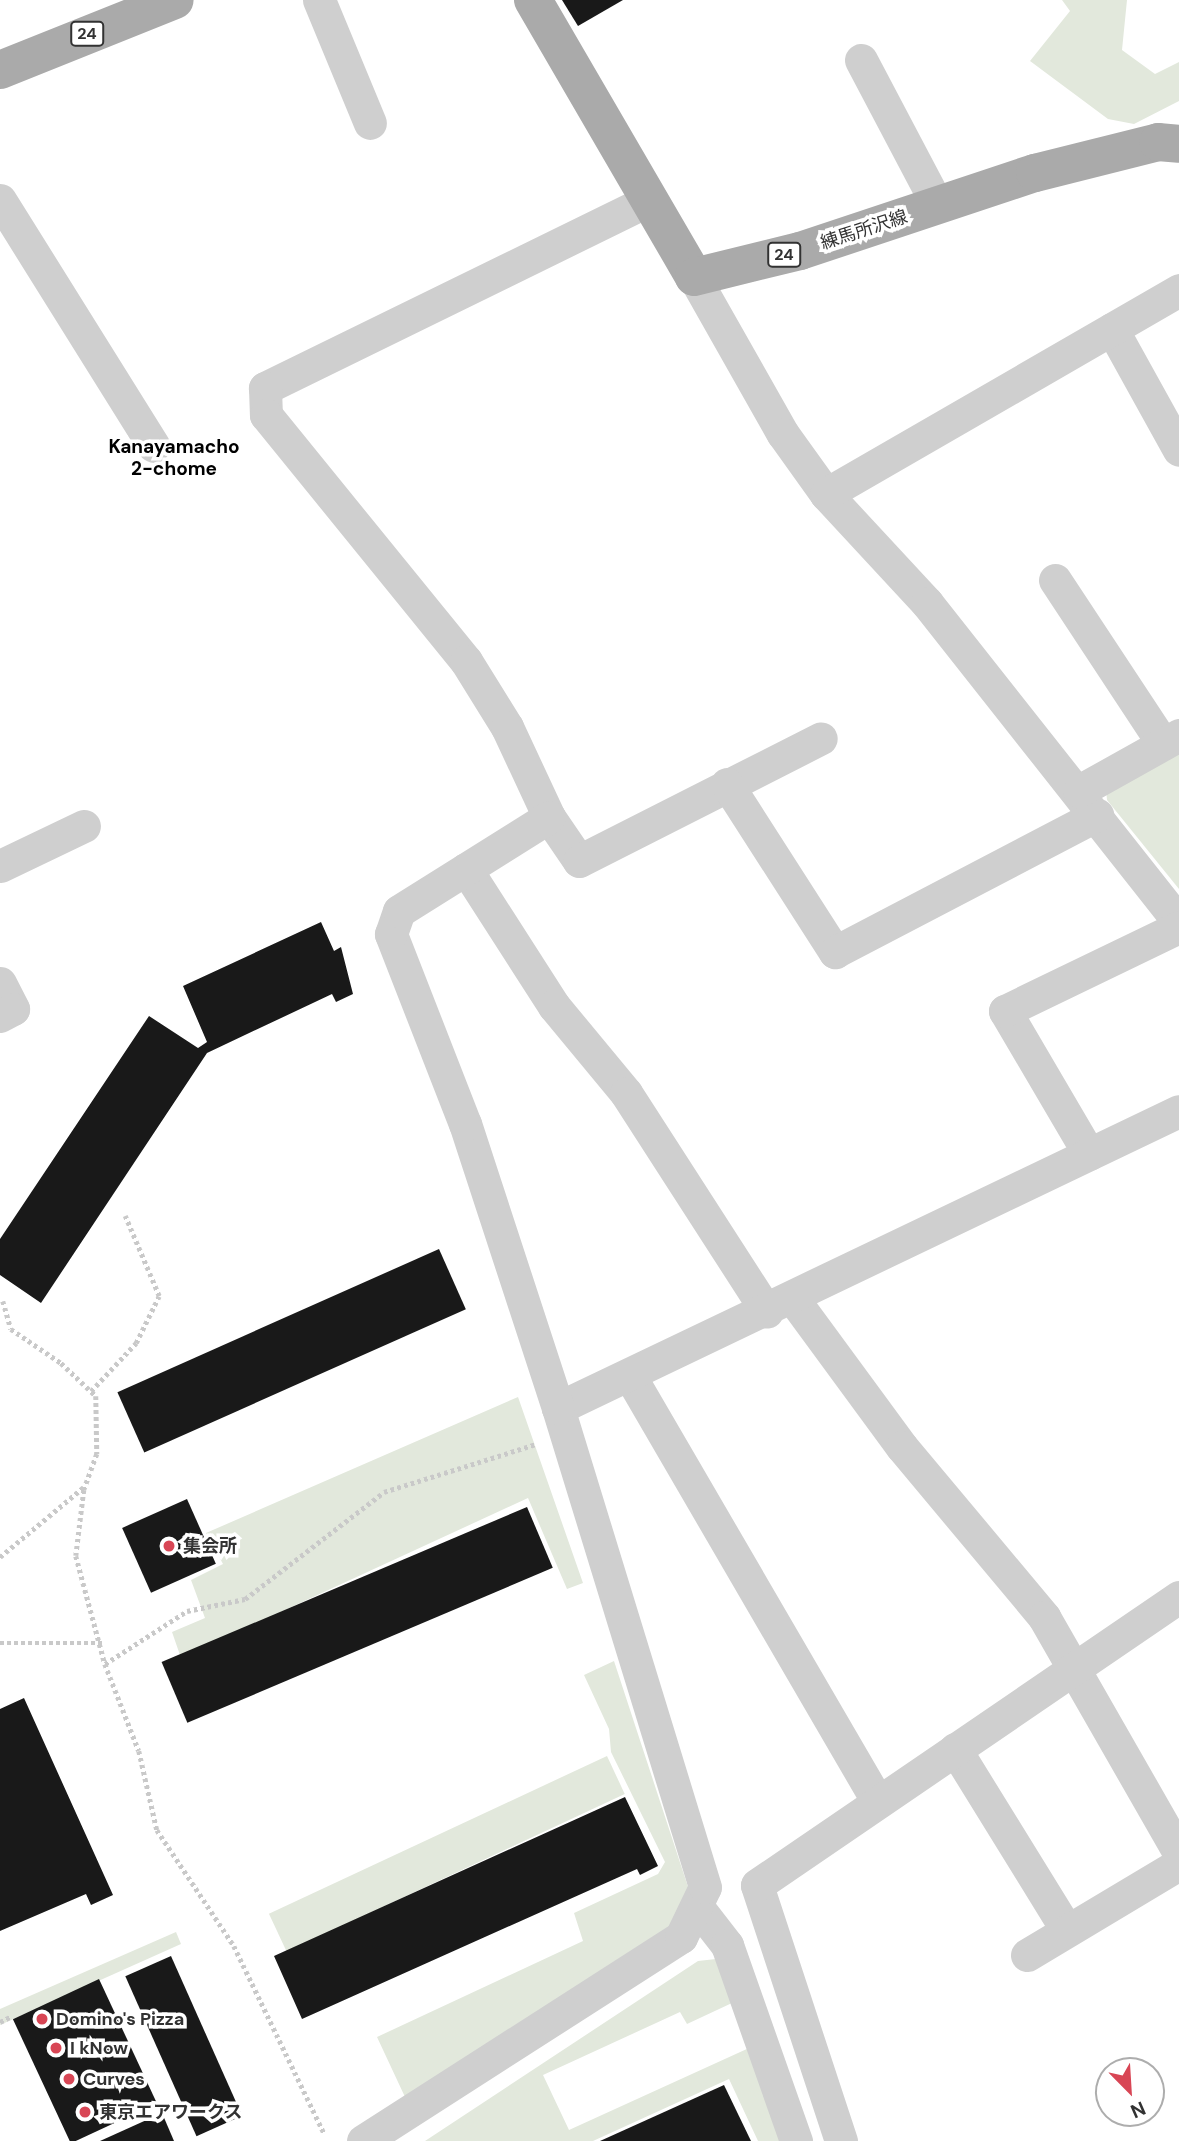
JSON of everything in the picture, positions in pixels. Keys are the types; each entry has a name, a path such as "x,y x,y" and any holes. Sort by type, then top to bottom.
{"main road":[{"name":"24","path":"0,70 175,0"},
{"path":"533,0 694,276"},
{"name":"練馬所沢線","path":"694,276 938,206 1035,173 1158,142 1179,144"}],"street":[{"path":"319,0 370,123"},
{"path":"861,60 938,206"},
{"path":"651,199 265,388 266,415 466,661 507,727 549,817 579,861 821,738"},
{"path":"0,200 154,446"},
{"path":"694,276 783,434 826,494 926,603 1088,803 1179,925 1005,1012 1089,1154"},
{"path":"826,494 1179,290"},
{"path":"1112,329 1179,450"},
{"path":"727,784 835,951 1088,803 1171,739 1055,580"},
{"path":"363,2141 681,1937 699,1909 705,1886 701,1859 558,1408 464,1124 391,934 399,911 549,817"},
{"path":"0,866 84,826"},
{"path":"466,869 554,1006 626,1093 780,1306 1075,1665 1179,1853"},
{"path":"0,984 13,1009 0,1016"},
{"path":"558,1408 780,1306 1179,1111"},
{"path":"630,1376 877,1801"},
{"path":"841,2141 757,1885 1075,1665 1179,1597"},
{"path":"955,1749 1067,1930"},
{"path":"1027,1955 1179,1864"},
{"path":"699,1909 727,1945 796,2141"}],"path":[{"path":"90,1391 136,1343 159,1296 125,1216"},
{"path":"3,1301 10,1329 90,1391 97,1454 85,1486 76,1556 102,1643 105,1664 139,1751 156,1830 234,1946 324,2133"},
{"path":"105,1664 187,1611 246,1599 384,1492 537,1444"},
{"path":"0,1558 85,1486"},
{"path":"0,1643 102,1643"},
{"path":"0,2022 10,2017"}],"shaded area":[{"path":"1062,0 1127,0 1122,50 1155,74 1179,62 1179,101 1134,124 1108,119 1030,61 1070,11"},
{"path":"1179,748 1179,889 1107,800 1106,789"},
{"path":"518,1397 583,1583 567,1589 528,1498 181,1658 172,1632 205,1618 191,1580 223,1564 206,1533"},
{"path":"614,1661 692,1899 678,1921 405,2097 377,2037 583,1941 574,1913 658,1874 665,1862 611,1752 609,1729 584,1675"},
{"path":"607,1756 625,1794 287,1952 269,1914"},
{"path":"176,1932 181,1944 0,2025 0,2009"},
{"path":"716,1959 732,2003 687,2024 680,2012 543,2075 569,2130 749,2048 780,2141 758,2141 729,2079 593,2141 425,2141 698,1961"}],"building":[{"path":"562,0 623,0 578,26"},
{"path":"321,922 334,951 341,947 353,994 336,1002 332,994 207,1053 41,1303 0,1275 0,1239 149,1016 198,1048 207,1042 183,986"},
{"path":"439,1249 466,1309 144,1452 117,1392"},
{"name":"集会所","path":"187,1499 216,1564 151,1593 122,1528"},
{"path":"527,1507 553,1568 187,1723 162,1662"},
{"path":"24,1698 113,1895 91,1905 86,1894 0,1931 0,1709"},
{"path":"625,1797 658,1866 640,1875 637,1869 302,2019 274,1956"},
{"path":"171,1956 242,2116 197,2136 125,1976"},
{"path":"99,1979 157,2103 76,2141 70,2141 13,2019"},
{"path":"724,2085 751,2141 600,2141"},
{"path":"162,2113 174,2141 100,2141"}],"place":[{"name":"集会所","path":"169,1546"},
{"name":"Domino's Pizza","path":"42,2019"},
{"name":"I kNow","path":"56,2048"},
{"name":"Curves","path":"69,2079"},
{"name":"東京エアワークス","path":"85,2112"}],"district":[{"name":"Kanayamacho 2-chome","path":"174,458"}]}
